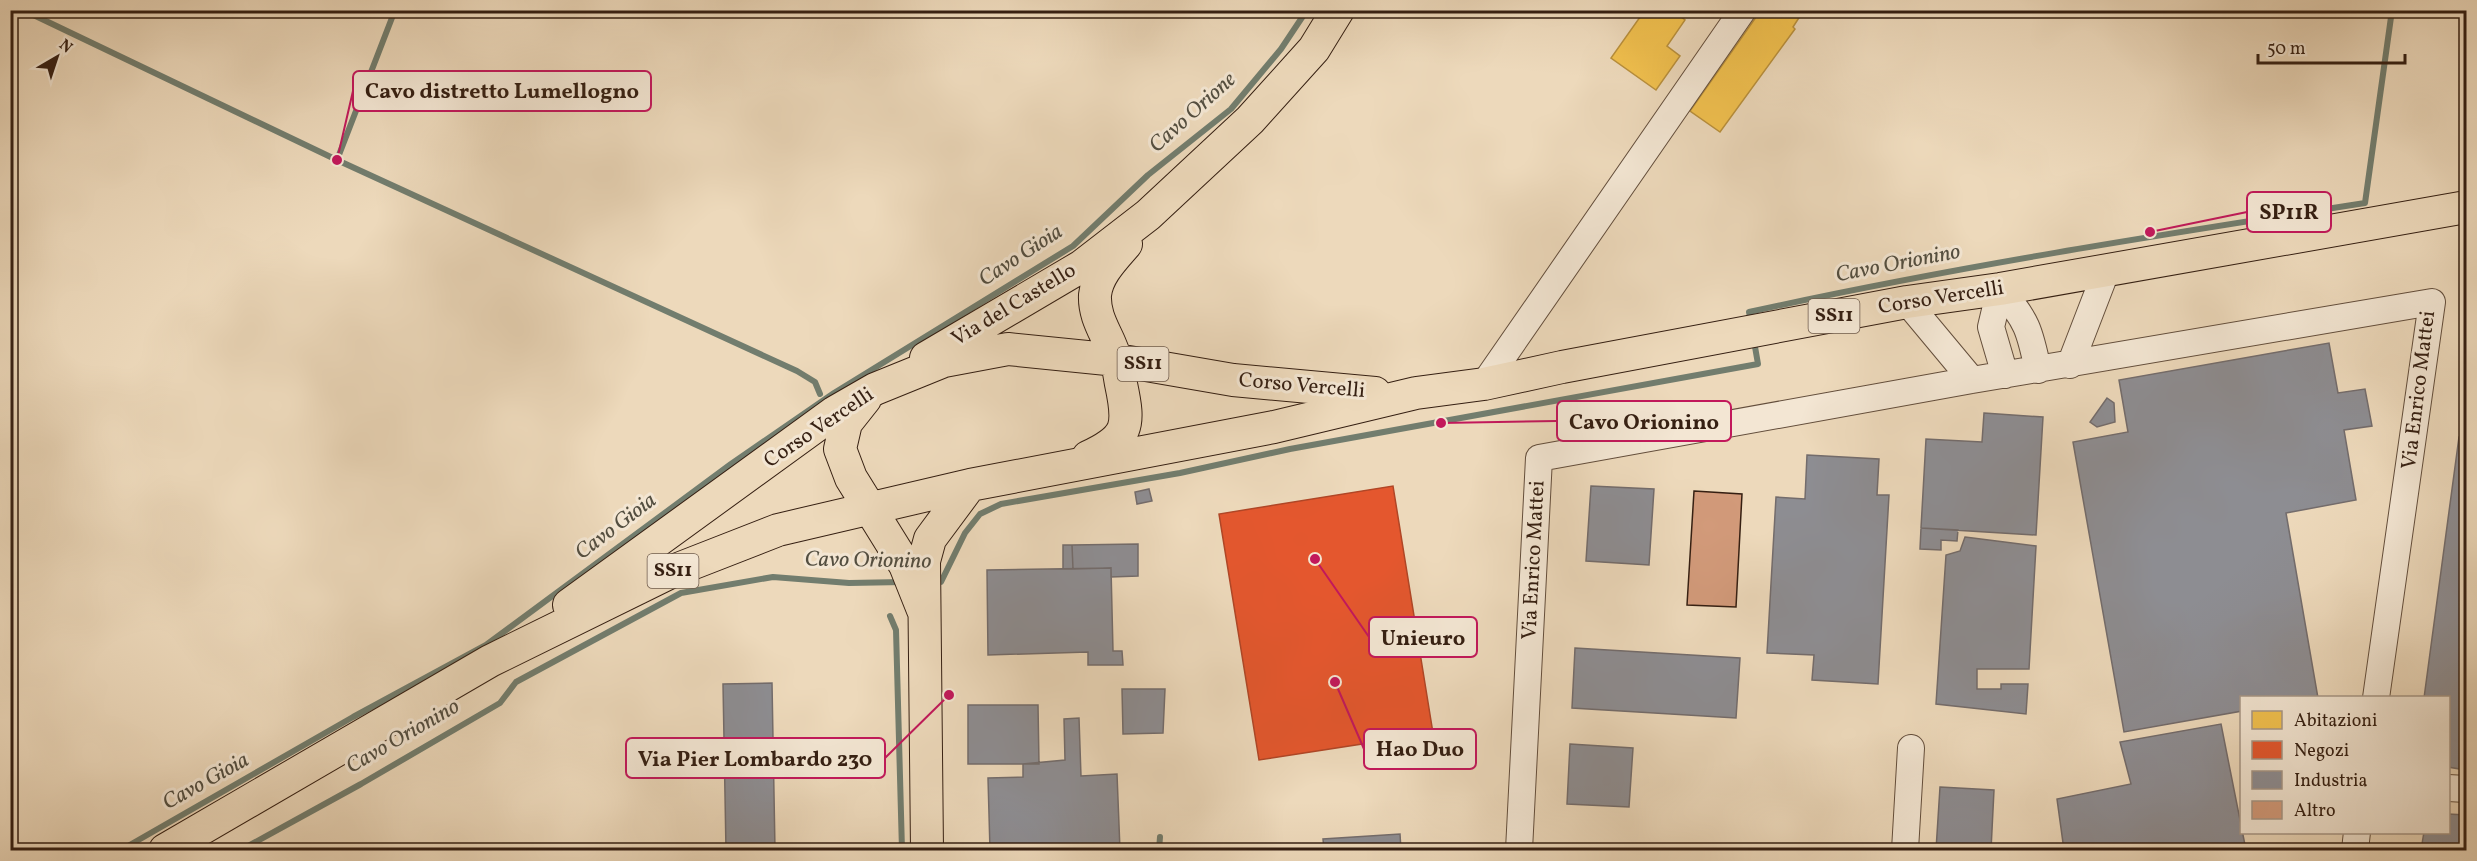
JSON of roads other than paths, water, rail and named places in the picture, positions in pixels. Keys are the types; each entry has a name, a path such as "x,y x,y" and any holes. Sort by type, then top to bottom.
{"main road":[{"name":"Via del Castello","path":"875,389 1082,266 1148,215 1250,120 1314,49 1338,10"},
{"name":"Corso Vercelli","path":"166,849 490,661 673,571 778,530 970,484 1274,427 1416,393 1484,384 1907,302 2000,290 2107,269 2466,207"},
{"name":"Via del Castello","path":"1065,467 1111,446 1123,432 1127,416 1117,360 1100,326 1095,306 1096,292 1102,274 1148,215"},
{"name":"Corso Vercelli","path":"490,661 835,412 875,389 944,361 1008,349 1117,360 1233,380 1360,393 1416,393"},
{"path":"875,389 846,423 840,449 851,478 919,588"},
{"path":"927,850 919,588 930,539 970,484"}],"street":[{"path":"1484,384 1743,10"},
{"path":"2070,365 2107,269"},
{"path":"2000,290 2020,312 2031,335 2038,370"},
{"path":"2000,290 1991,327 2005,375"},
{"path":"1907,302 1972,380"},
{"name":"Via Enrico Mattei","path":"1519,850 1539,458 1972,380 2432,302 2376,696"},
{"path":"1905,850 1911,748"},
{"path":"2450,788 2466,789"},
{"path":"2355,850 2357,834"}],"waterway":[{"path":"23,10 337,160 797,371 815,382 820,394"},
{"path":"337,160 395,10"},
{"name":"Cavo Gioia","path":"121,850 353,717 486,645 731,464 834,393 1073,246 1148,175 1231,109 1281,49 1307,10"},
{"name":"Cavo Orionino","path":"1751,322 1749,312 1902,280 2365,203 2392,10"},
{"name":"Cavo Orionino","path":"934,582 941,582 965,533 980,514 1001,504 1180,473 1290,449 1758,364 1754,341"},
{"name":"Cavo Orionino","path":"241,850 361,784 500,703 516,682 681,593 773,577 849,583 903,582"},
{"path":"890,616 896,630 902,850"},
{"name":"Cavo Orione","path":"1159,850 1160,837"}],"place":[{"name":"Cavo distretto Lumellogno","path":"337,160"},
{"name":"SP11R","path":"2150,232"},
{"name":"Cavo Orionino","path":"1441,423"},
{"name":"Unieuro","path":"1315,559"},
{"name":"Hao Duo","path":"1335,682"},
{"name":"Via Pier Lombardo 230","path":"949,695"}]}
